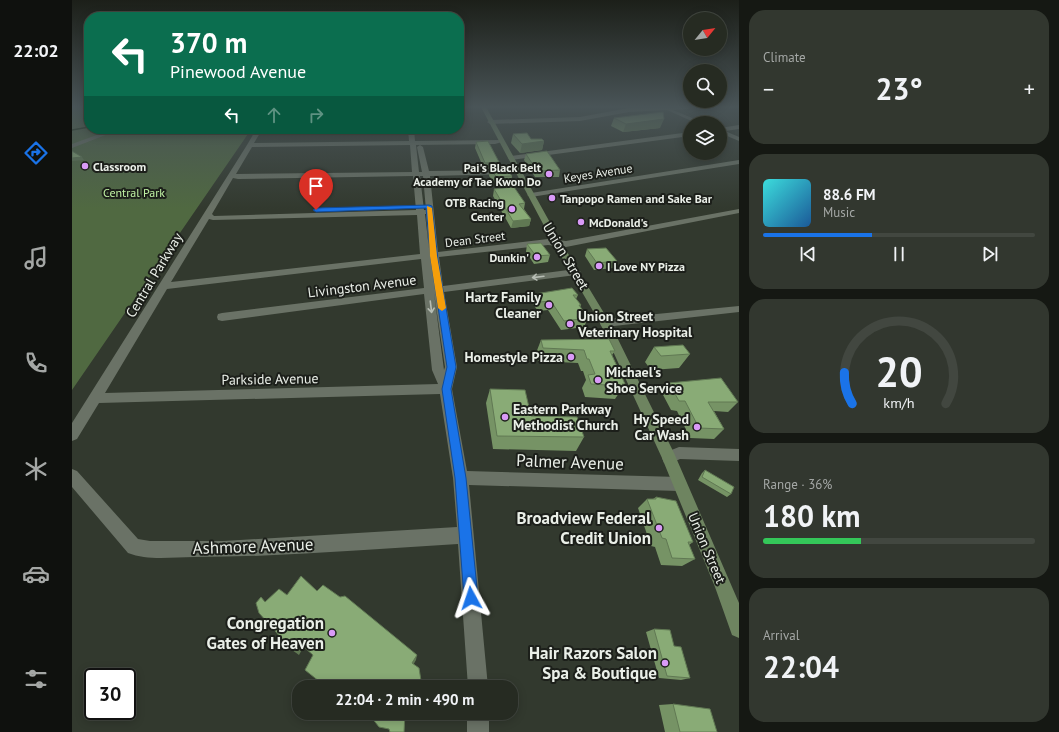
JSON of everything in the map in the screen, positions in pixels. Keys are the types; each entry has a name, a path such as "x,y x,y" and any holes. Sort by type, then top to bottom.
{"main road":[{"name":"Union Street","path":"500,141 605,323 669,458 724,587 739,628"}],"street":[{"path":"72,146 85,141"},
{"name":"Central Parkway","path":"72,435 165,286 252,141"},
{"path":"250,145 454,141"},
{"path":"511,158 637,141"},
{"path":"416,142 421,172 434,290 438,370 446,389 461,478 477,680"},
{"name":"Keyes Avenue","path":"531,195 739,162"},
{"path":"231,175 238,177 421,172 510,172 517,170"},
{"path":"207,215 213,218 425,210"},
{"name":"Dean Street","path":"165,286 548,242 566,244 739,211"},
{"name":"Livingston Avenue","path":"222,317 576,272"},
{"path":"434,290 451,367 446,389"},
{"path":"605,323 739,309"},
{"name":"Parkside Avenue","path":"94,398 446,389"},
{"path":"669,458 679,453 739,455"},
{"name":"Ashmore Avenue","path":"72,476 134,547 150,549 224,548 465,535"},
{"name":"Palmer Avenue","path":"461,478 679,484"},
{"path":"478,720 478,732"}],"green space":[{"name":"Central Park","path":"72,141 243,141 72,390"}],"building":[{"path":"488,141 499,162 485,163 476,142"},
{"path":"519,141 543,141 522,144"},
{"path":"72,151 82,157 72,158"},
{"path":"547,151 560,170 537,171 526,154"},
{"path":"506,169 512,176 497,177 490,170"},
{"path":"514,187 525,203 519,204 531,219 513,221 494,189"},
{"path":"541,243 550,255 536,256 527,244"},
{"path":"606,248 617,261 597,263 587,249"},
{"path":"572,288 578,295 573,295 581,305 579,305 588,318 564,321 551,301 540,302 535,294"},
{"path":"609,339 615,351 610,351 625,384 622,384 623,386 591,384 588,375 595,374 584,350 543,348 541,340"},
{"path":"683,345 690,354 661,356 654,347"},
{"path":"721,378 738,402 708,402 724,429 699,428 685,401 679,401 669,383"},
{"path":"490,389 525,390 531,416 577,417 584,437 497,436"},
{"path":"705,470 734,487 731,494 702,477"},
{"path":"656,497 676,501 693,542 688,542 695,559 672,558 666,539 662,538 647,499 656,499"},
{"name":"Congregation Gates of Heaven","path":"301,576 317,591 323,585 340,597 345,596 417,655 412,663 419,668 421,680 318,680 305,670 313,655 297,641 292,650 259,613 256,603 261,597 265,602 279,589 287,595"},
{"path":"654,629 670,630 674,646 681,647 690,678 667,676"},
{"path":"673,704 710,709 717,732 680,732"},
{"path":"374,720 405,720 404,732 390,732 389,729 379,727"}],"slow traffic":[{"path":"429,208 434,256 442,308"}],"place":[{"name":"Classroom","path":"85,166"},
{"name":"Pai's Black Belt Academy of Tae Kwon Do","path":"549,174"},
{"name":"Tanpopo Ramen and Sake Bar","path":"552,198"},
{"name":"OTB Racing Center","path":"512,209"},
{"name":"McDonald's","path":"581,222"},
{"name":"Dunkin'","path":"537,257"},
{"name":"I Love NY Pizza","path":"599,266"},
{"name":"Hartz Family Cleaner","path":"549,305"},
{"name":"Union Street Veterinary Hospital","path":"570,324"},
{"name":"Homestyle Pizza","path":"571,357"},
{"name":"Michael's Shoe Service","path":"598,380"},
{"name":"Eastern Parkway Methodist Church","path":"505,417"},
{"name":"Hy Speed Car Wash","path":"697,427"},
{"name":"Broadview Federal Credit Union","path":"659,528"},
{"name":"Congregation Gates of Heaven","path":"332,633"},
{"name":"Hair Razors Salon Spa & Boutique","path":"665,663"}],"route":[{"path":"316,210 429,206 434,260 451,367 446,389 458,470 461,478 471,598"}]}
